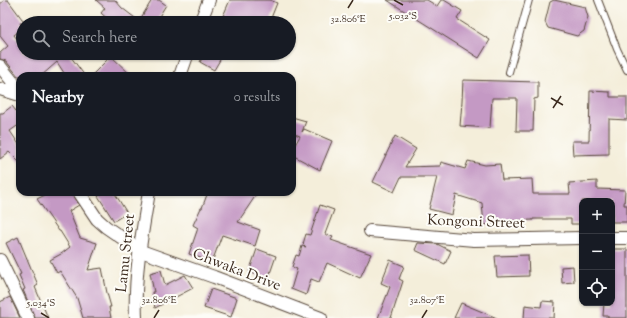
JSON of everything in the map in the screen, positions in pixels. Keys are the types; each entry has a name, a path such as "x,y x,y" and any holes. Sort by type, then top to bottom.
{"street":[{"path":"203,16 209,0"},
{"path":"181,72 186,60"},
{"path":"0,66 16,86"},
{"path":"0,89 16,94"},
{"name":"Chwaka Drive","path":"83,196 98,219 117,235 141,251 222,279 321,318"},
{"name":"Lamu Street","path":"136,318 137,286 143,221 148,196"},
{"name":"Kongoni Street","path":"370,231 474,240 579,238"},
{"path":"615,238 627,238"},
{"path":"0,260 28,318"}],"lane":[{"path":"509,72 529,0"},
{"path":"598,0 617,49 627,70"}],"building":[{"path":"5,0 8,0 20,16 16,16 16,33 14,35 16,38 16,60 73,60 82,72 63,72 57,62 46,72 16,72 16,74 6,61 0,59 0,53 8,46 0,36 0,4"},
{"path":"96,0 115,0 132,16 104,16 101,13 105,8"},
{"path":"152,0 159,0 166,5 159,16 142,16"},
{"path":"230,0 270,0 277,3 272,16 223,16"},
{"path":"387,0 427,0 437,6 441,0 444,0 462,11 457,19 490,40 479,58"},
{"path":"554,0 585,7 588,17 584,31 577,36 548,28 545,22 550,2"},
{"path":"107,60 115,60 128,72 95,72"},
{"path":"201,60 220,60 214,70 200,62"},
{"path":"463,80 538,82 538,98 534,99 533,131 516,131 517,98 492,98 490,128 460,126"},
{"path":"590,91 610,92 610,97 627,97 627,120 609,119 609,154 573,155 572,141 589,141"},
{"path":"12,106 16,111 16,127 10,131 16,140 16,159 9,152 0,159 0,113 3,113"},
{"path":"296,118 306,121 302,132 304,129 332,141 320,170 296,157 296,143 300,136 296,134"},
{"path":"395,136 416,149 405,167 440,166 441,162 465,169 468,161 485,165 500,164 502,180 532,179 533,194 570,194 569,183 597,181 597,189 625,190 624,205 627,205 627,222 615,222 615,198 579,198 579,224 571,224 571,219 533,219 505,221 484,225 482,203 456,195 452,215 429,209 437,177 401,177 394,192 373,182"},
{"path":"43,196 74,196 79,205 69,211 80,238 97,243 88,270 102,268 111,307 109,307 111,318 83,318 77,298 60,271 57,273 50,260 70,247 37,199"},
{"path":"98,196 116,196 127,213 114,221"},
{"path":"206,196 255,196 238,222 260,230 255,246 222,235 212,262 189,254 198,228 193,225"},
{"path":"320,205 334,210 325,234 333,237 331,240 371,254 360,278 327,263 319,282 311,279 306,295 291,289 297,269 292,267 296,255 299,256 302,246 306,247 303,244 306,234 310,235"},
{"path":"18,237 38,285 35,287 48,318 35,318 23,290 25,289 19,275 21,274 6,243"},
{"path":"418,243 437,244 451,251 445,264 415,250"},
{"path":"257,249 276,256 268,279 249,272"},
{"path":"615,249 627,249 627,318 608,318 608,316 603,316 604,306 615,306"},
{"path":"528,255 529,276 497,277 495,256"},
{"path":"390,260 404,266 399,279 403,281 391,318 378,318 390,287 381,283"},
{"path":"573,266 574,282 562,283 561,267"},
{"path":"161,270 165,285 185,275 193,288 155,308 152,292 154,292 150,273"},
{"path":"211,289 237,298 231,317 204,308"},
{"path":"10,297 20,318 0,318 0,302"},
{"path":"542,301 555,302 554,318 524,318 525,305 541,307"},
{"path":"461,303 497,318 454,318"}]}
